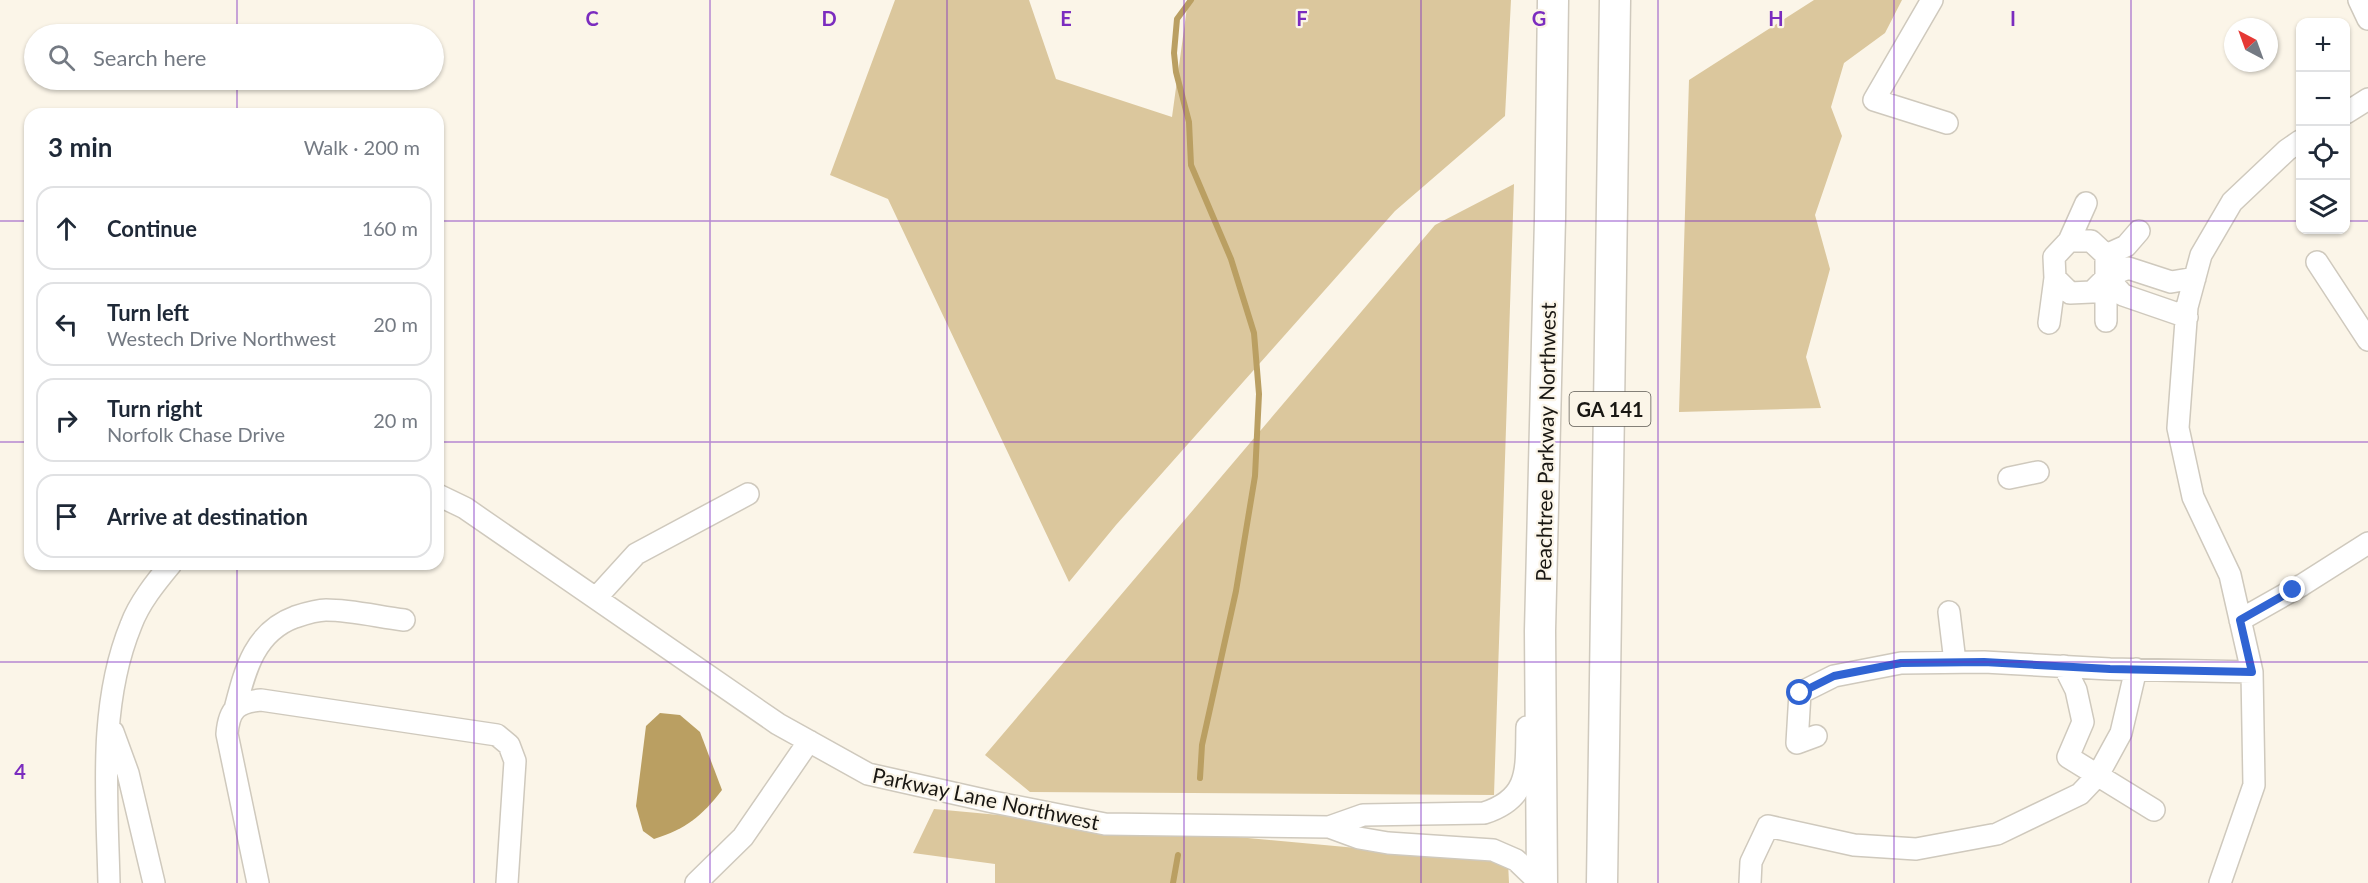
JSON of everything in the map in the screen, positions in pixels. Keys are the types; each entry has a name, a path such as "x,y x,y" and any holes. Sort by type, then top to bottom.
{"highway":[{"name":"Peachtree Parkway Northwest","path":"1541,883 1540,631 1550,241 1553,0"},
{"name":"GA 141","path":"1602,883 1615,0"}],"street":[{"path":"1932,0 1874,100 1947,123"},
{"path":"2359,0 2368,19"},
{"path":"2350,110 2368,99"},
{"path":"2220,883 2254,785 2252,672 2230,576 2193,497 2178,428 2187,307 2201,255 2232,202 2296,144"},
{"path":"2049,322 2055,278 2054,257 2069,241 2086,203"},
{"path":"2106,255 2126,246 2139,231"},
{"path":"2069,241 2091,241 2106,255 2106,321"},
{"path":"2317,262 2368,340"},
{"path":"2055,278 2070,293 2092,292 2107,277 2128,268 2171,282 2195,278"},
{"path":"2107,277 2123,295 2187,317"},
{"path":"2009,478 2038,472"},
{"path":"596,598 636,554 748,494"},
{"name":"Parkway Lane Northwest","path":"444,498 465,508 778,724 868,774 1105,824 1329,827 1359,838 1388,843 1493,850 1516,860 1541,883"},
{"path":"2240,620 2302,585 2368,543"},
{"path":"109,883 107,790 109,720 122,650 131,623 167,570"},
{"path":"258,883 227,734 228,720 235,709 245,670 270,631 280,622 303,614 326,610 404,620"},
{"path":"1949,612 1955,662"},
{"name":"Parkway Lane Northwest","path":"1329,827 1363,815 1484,813 1496,809 1519,791 1525,777 1527,697 1531,665 1540,631"},
{"path":"1816,736 1797,743 1800,693 1834,676 1901,663 1955,662 2252,672"},
{"path":"2064,666 2076,690 2083,722 2068,757 2154,810"},
{"path":"1750,883 1751,862 1768,826 1854,845 1916,849 1997,834 2080,794 2098,776 2121,733 2136,669"},
{"path":"235,709 245,701 261,700 497,735 509,745 515,761 507,883"},
{"path":"109,720 129,773 154,883"},
{"path":"696,883 743,837 809,741"}],"shaded area":[{"path":"895,0 1029,0 1056,79 1172,117 1188,0 1511,0 1505,116 1395,211 1116,525 1069,582 888,199 830,175"},
{"path":"1814,0 1902,0 1885,33 1844,63 1831,107 1842,136 1815,215 1830,269 1806,357 1821,408 1679,412 1689,80"},
{"path":"1514,184 1494,795 1030,792 985,755 1435,225"},
{"path":"660,713 680,715 700,732 722,790 707,807 684,826 654,839 643,831 636,806 646,726"},
{"path":"934,809 1508,862 1509,883 995,883 995,864 913,853"}],"waterway":[{"path":"1191,0 1177,19 1174,53 1176,72 1189,122 1191,165 1231,259 1254,333 1259,394 1255,476 1236,591 1202,745 1200,778"},
{"path":"1173,883 1178,855"}],"route":[{"path":"1800,693 1834,676 1901,663 1984,662 2110,669 2252,672 2240,620 2293,590"}]}
